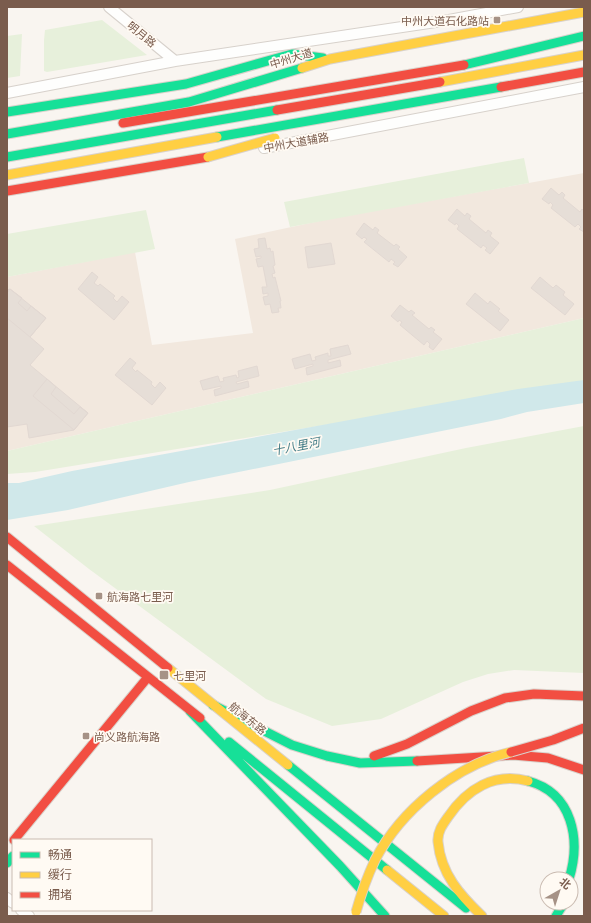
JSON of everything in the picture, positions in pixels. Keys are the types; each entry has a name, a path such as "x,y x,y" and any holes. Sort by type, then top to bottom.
{"main road":[{"name":"中州大道","path":"7,134 189,102 330,59 584,12"},
{"path":"7,142 479,62 584,36"},
{"path":"7,112 186,84 292,54 330,59"},
{"path":"7,158 477,76 584,55"},
{"path":"7,175 584,72"},
{"path":"7,191 208,157 275,138 327,118"},
{"name":"航海东路","path":"7,537 476,916"},
{"path":"7,565 148,677 153,686 190,711 444,916"},
{"path":"16,839 148,677"},
{"path":"343,760 363,758 398,749 469,711 505,698 530,695 584,696"},
{"path":"213,705 292,745 343,760 360,763 513,756 548,758 584,770"},
{"path":"190,711 340,866 385,916"},
{"path":"356,914 367,877 386,842 394,829 426,795 468,769 495,756 570,734 584,728"},
{"path":"482,916 455,889 442,862 438,839 443,824 456,804 468,791 484,782 501,778 519,778 536,784 551,793 557,799 568,813 574,829 575,845 572,871"}],"street":[{"name":"明月路","path":"110,7 175,60"},
{"path":"7,93 175,60 449,20 518,7"},
{"name":"中州大道辅路","path":"7,182 184,150 269,148 584,87"}],"shaded area":[{"path":"584,173 584,318 7,451 7,277 135,252 152,345 253,333 235,239 329,219"}],"green space":[{"path":"102,20 147,55 47,72 44,71 45,30"},
{"path":"22,34 20,76 7,78 7,36"},
{"path":"524,158 529,183 290,227 284,202"},
{"path":"146,210 155,249 7,277 7,234"},
{"path":"584,318 584,383 35,472 7,474 7,451"},
{"path":"584,426 584,673 514,670 488,674 463,682 381,719 332,726 266,699 89,569 34,526 270,490 466,448"}],"water":[{"name":"十八里河","path":"584,380 584,403 527,412 501,419 189,482 68,510 7,520 7,483 19,483 72,471 518,389"}],"building":[{"path":"551,188 559,195 562,192 565,195 563,198 580,212 582,209 584,211 584,232 579,229 581,227 578,224 575,227 551,208 553,205 550,202 549,204 542,199"},
{"path":"457,209 465,216 467,213 471,216 469,219 486,233 488,230 492,233 490,236 499,243 490,254 485,250 487,248 483,245 481,248 457,229 459,226 456,223 455,225 448,220"},
{"path":"364,223 373,230 375,227 379,230 377,233 394,246 396,244 400,247 398,249 407,257 398,267 393,264 395,262 391,259 389,262 364,242 367,239 364,237 362,239 356,234"},
{"path":"265,238 267,249 270,248 271,252 273,251 275,265 273,266 275,273 272,274 273,278 275,277 281,301 281,308 278,308 279,312 272,313 270,304 265,305 263,297 268,296 268,293 263,294 262,287 267,287 263,266 258,267 256,259 261,258 261,256 256,257 254,249 259,248 258,239"},
{"path":"331,243 335,264 308,268 305,247"},
{"path":"92,272 98,277 94,283 98,286 100,284 115,296 113,298 117,302 122,296 129,302 114,320 78,289"},
{"path":"540,277 553,288 556,285 565,292 563,295 574,304 565,315 531,288"},
{"path":"10,289 22,298 18,303 27,311 31,306 46,318 30,337 7,318 7,293"},
{"path":"10,289 46,318 30,337 44,349 30,365 88,413 74,430 29,438 27,424 7,427 7,290"},
{"path":"475,293 488,304 490,301 500,309 498,311 509,320 500,331 466,304"},
{"path":"400,305 409,312 411,310 415,313 412,315 429,329 431,327 435,330 433,332 442,339 433,350 429,347 430,344 427,341 424,345 400,325 402,322 399,320 398,322 391,316"},
{"path":"348,345 351,354 328,360 328,363 340,360 341,366 307,375 306,368 313,366 313,364 295,369 292,359 310,354 312,361 316,360 315,357 328,353 328,356 331,356 330,349"},
{"path":"130,358 136,363 132,368 136,372 137,370 152,382 151,384 155,388 160,382 166,388 152,405 115,375"},
{"path":"257,366 259,376 236,382 237,384 248,381 249,387 215,396 214,390 221,388 221,386 203,390 200,381 218,376 220,382 224,381 223,378 236,375 237,378 239,377 238,371"},
{"path":"47,379 56,387 51,394 74,414 80,407 88,413 74,430 33,396"}],"traffic: fast":[{"path":"464,65 584,36"},
{"path":"7,112 186,84 292,54 323,58"},
{"path":"7,134 189,102 302,68"},
{"path":"217,137 501,87"},
{"path":"7,157 277,110"},
{"path":"213,705 292,745 327,756 360,763 417,761"},
{"path":"190,711 340,866 385,916"},
{"path":"229,742 387,870"},
{"path":"288,765 466,908"},
{"path":"528,781 543,787 555,796 564,807 570,820 573,834 574,849 571,871"},
{"path":"7,863 12,857"},
{"path":"556,916 559,911"}],"traffic: slow":[{"path":"302,68 330,59 584,12"},
{"path":"440,82 584,55"},
{"path":"7,175 217,137"},
{"path":"208,157 275,138"},
{"path":"168,668 288,765"},
{"path":"356,912 364,886 375,860 399,824 415,807 432,792 470,767 490,758 511,752"},
{"path":"482,916 459,892 447,874 440,854 438,842 439,832 455,807 464,798 482,785 504,779 528,781"},
{"path":"387,870 444,916"}],"traffic: jam":[{"path":"123,123 464,65"},
{"path":"501,87 584,72"},
{"path":"277,110 440,82"},
{"path":"7,191 208,157"},
{"path":"7,537 168,668"},
{"path":"7,565 200,718"},
{"path":"15,839 148,677"},
{"path":"374,756 407,744 471,711 505,698 534,694 584,696"},
{"path":"511,752 553,740 584,728"},
{"path":"417,761 513,755 548,758 584,770"}],"place":[{"name":"中州大道石化路站","path":"497,20"},
{"name":"航海路七里河","path":"99,596"},
{"name":"七里河","path":"164,675"},
{"name":"尚义路航海路","path":"86,736"}]}
